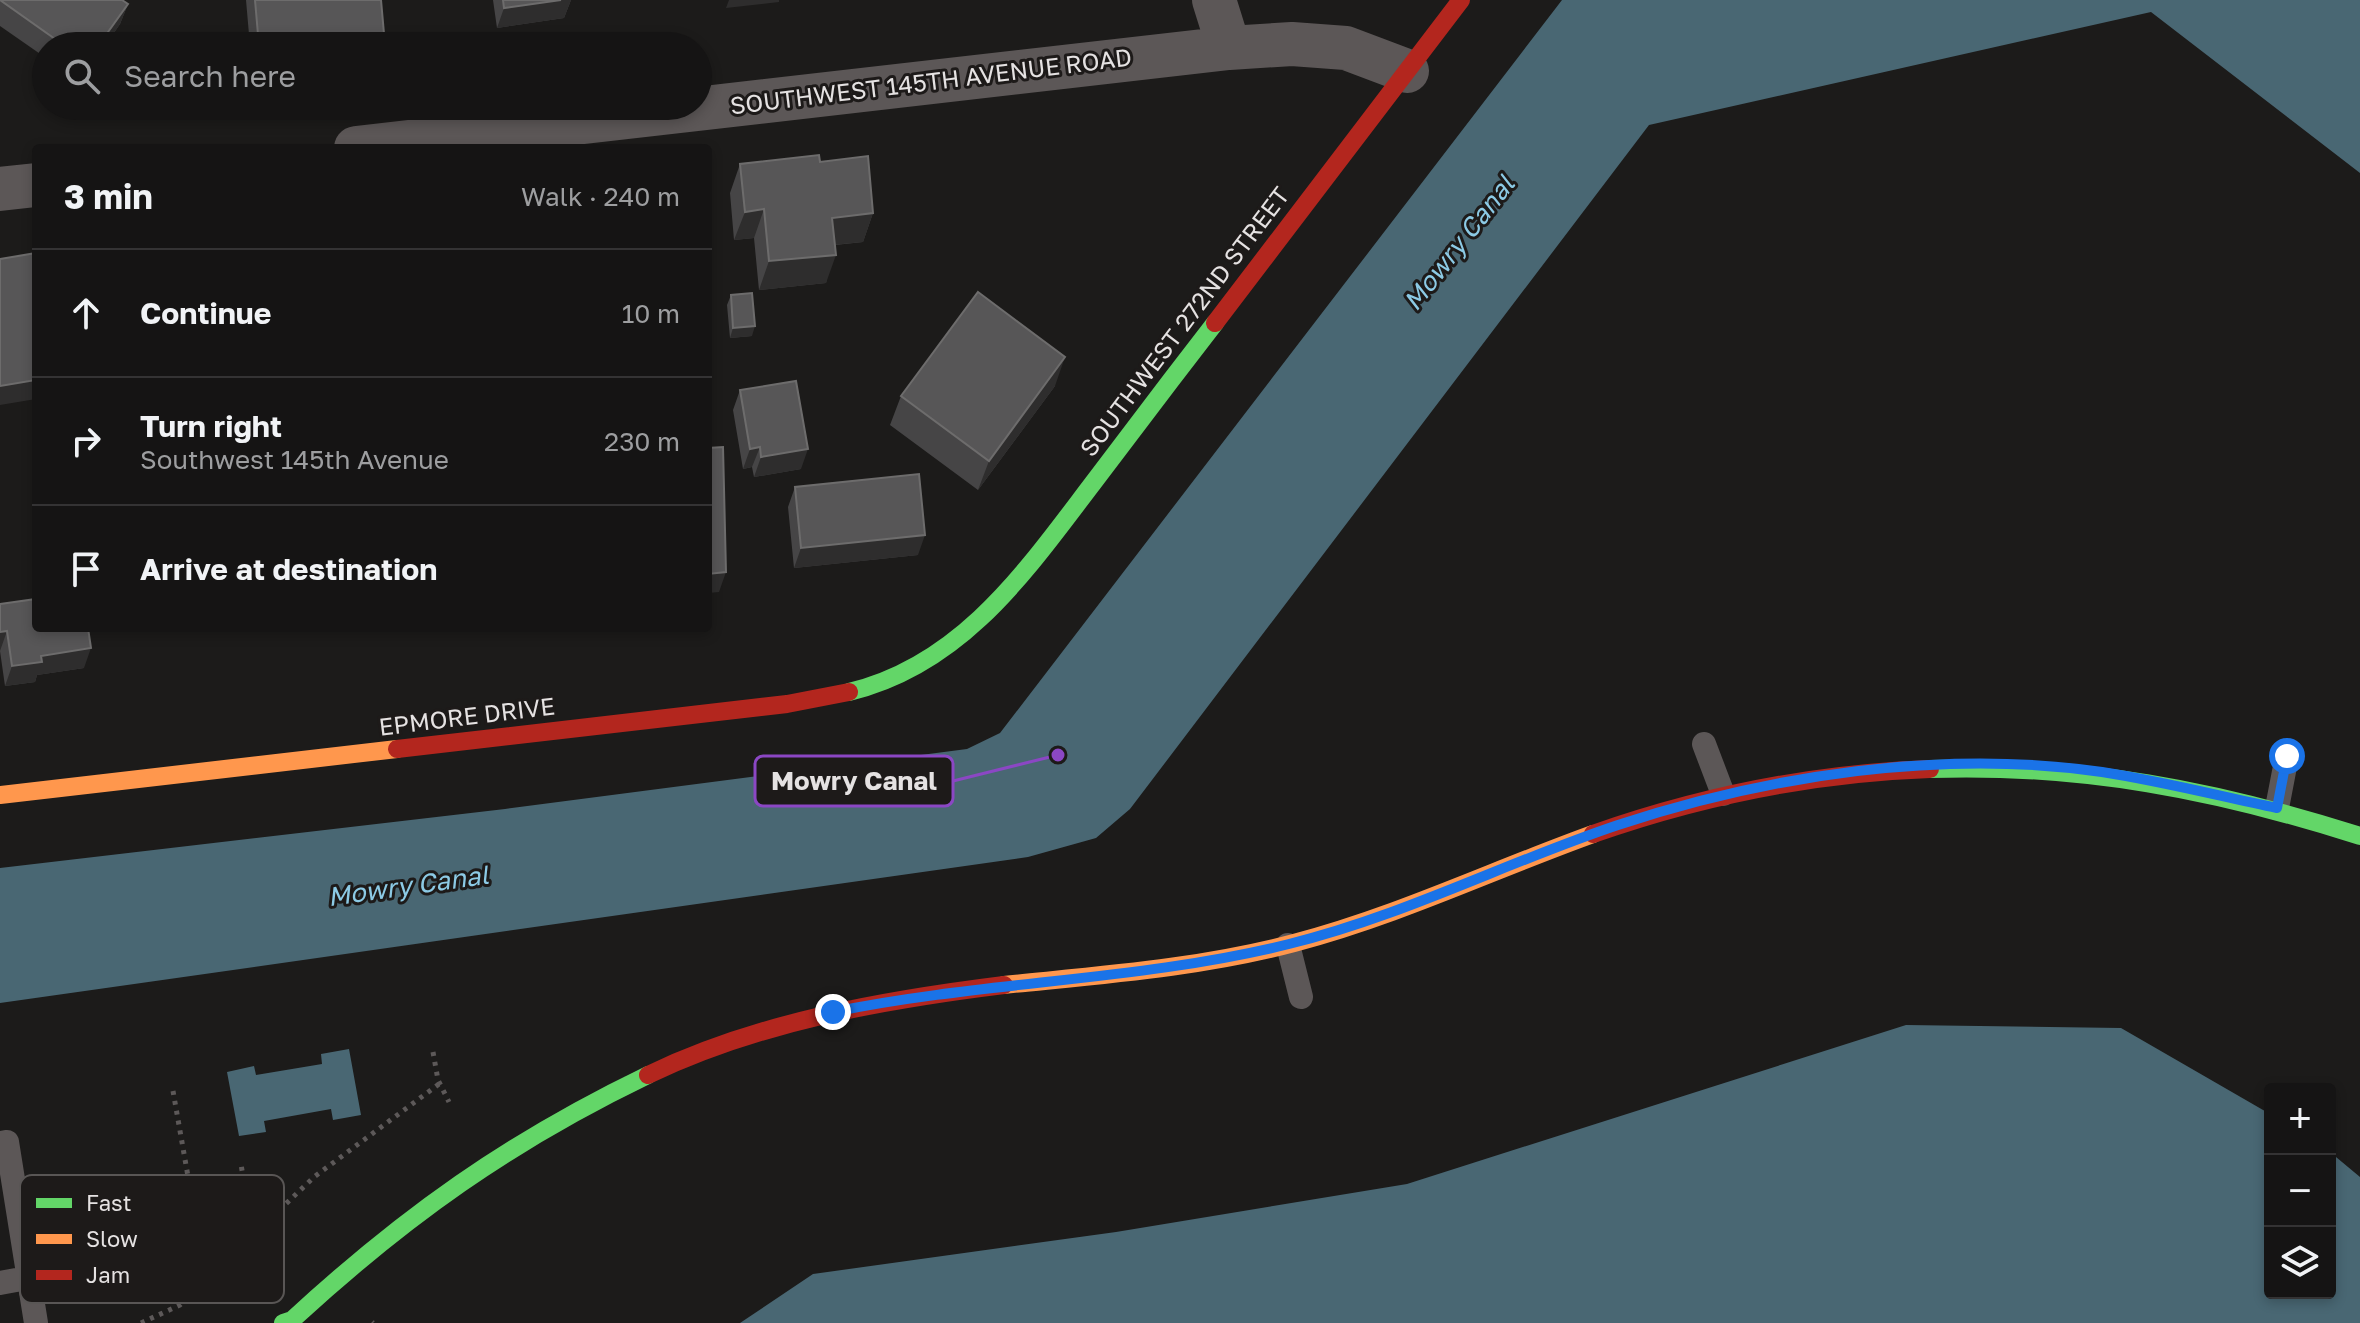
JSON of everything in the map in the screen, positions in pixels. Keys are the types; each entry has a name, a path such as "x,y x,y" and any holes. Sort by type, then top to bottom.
{"street":[{"path":"1214,0 1229,48"},
{"name":"SOUTHWEST 272ND STREET","path":"933,660 968,634 1031,564 1461,0"},
{"name":"SOUTHWEST 145TH AVENUE ROAD","path":"712,107 1229,48 1292,44 1346,48 1407,71"},
{"name":"SOUTHWEST 145TH AVENUE ROAD","path":"391,144 600,120"},
{"path":"0,189 32,185"},
{"name":"EPMORE DRIVE","path":"0,795 811,701 870,689 933,660"},
{"path":"289,1322 390,1231 489,1158 589,1102 698,1053 797,1021 865,1005 1206,962 1288,945 1372,921 1616,826 1723,794 1849,772 2003,766 2102,772 2277,808 2360,836"}],"lane":[{"path":"1704,744 1723,794"},
{"path":"2277,808 2287,756"},
{"path":"1288,945 1301,997"},
{"path":"0,1143 7,1142 20,1230"},
{"path":"0,1283 20,1279"},
{"path":"32,1303 36,1323"}],"path":[{"path":"433,1052 439,1084 449,1102"},
{"path":"284,1206 333,1161 439,1084"},
{"path":"173,1091 188,1175"},
{"path":"241,1164 242,1175"},
{"path":"141,1323 173,1310 181,1303"}],"water":[{"path":"1562,0 2360,0 2360,173 2151,12 1649,125 1130,809 1096,838 1028,857 0,1003 0,868 505,809 967,749 1000,733"},
{"path":"1906,1025 2121,1028 2264,1111 2264,1299 2336,1299 2336,1157 2360,1177 2360,1323 740,1323 813,1274 1116,1232 1407,1184"},
{"path":"349,1049 361,1115 333,1120 331,1109 264,1121 266,1132 239,1136 227,1072 254,1066 256,1075 322,1064 321,1054"}],"building":[{"path":"0,0 122,0 128,4 108,32 45,32"},
{"path":"255,0 381,0 384,32 258,32"},
{"path":"503,0 561,0 504,8"},
{"path":"819,155 820,162 868,156 873,213 832,218 836,255 769,261 764,209 745,212 740,164"},
{"path":"32,254 32,381 0,386 0,259"},
{"path":"978,292 1065,357 989,461 901,396"},
{"path":"752,293 755,326 733,328 731,295"},
{"path":"796,381 808,449 761,457 760,447 750,449 740,390"},
{"path":"723,447 726,572 712,574 712,448"},
{"path":"919,474 925,535 801,548 795,487"},
{"path":"32,600 32,632 89,632 91,648 41,656 42,662 12,666 7,631 0,632 0,604"}],"traffic: fast":[{"path":"849,692 889,679 925,660 958,637 988,610 1042,549 1215,323"},
{"path":"1930,769 2041,771 2148,783 2253,805 2360,836"},
{"path":"283,1323 292,1320 376,1247 460,1184 550,1127 648,1075"}],"traffic: slow":[{"path":"0,795 397,749"},
{"path":"1004,985 1187,965 1259,952 1332,932 1408,906 1593,834"}],"traffic: jam":[{"path":"1215,323 1461,0"},
{"path":"397,749 787,704 849,692"},
{"path":"1593,834 1675,808 1759,789 1844,776 1930,769"},
{"path":"648,1075 777,1027 867,1006 1004,985"}],"place":[{"name":"Mowry Canal","path":"1058,755"}],"route":[{"path":"833,1012 911,997 1206,962 1288,945 1372,921 1568,842 1616,826 1723,794 1823,776 1926,767 2049,768 2102,772 2277,808 2287,756"}]}
